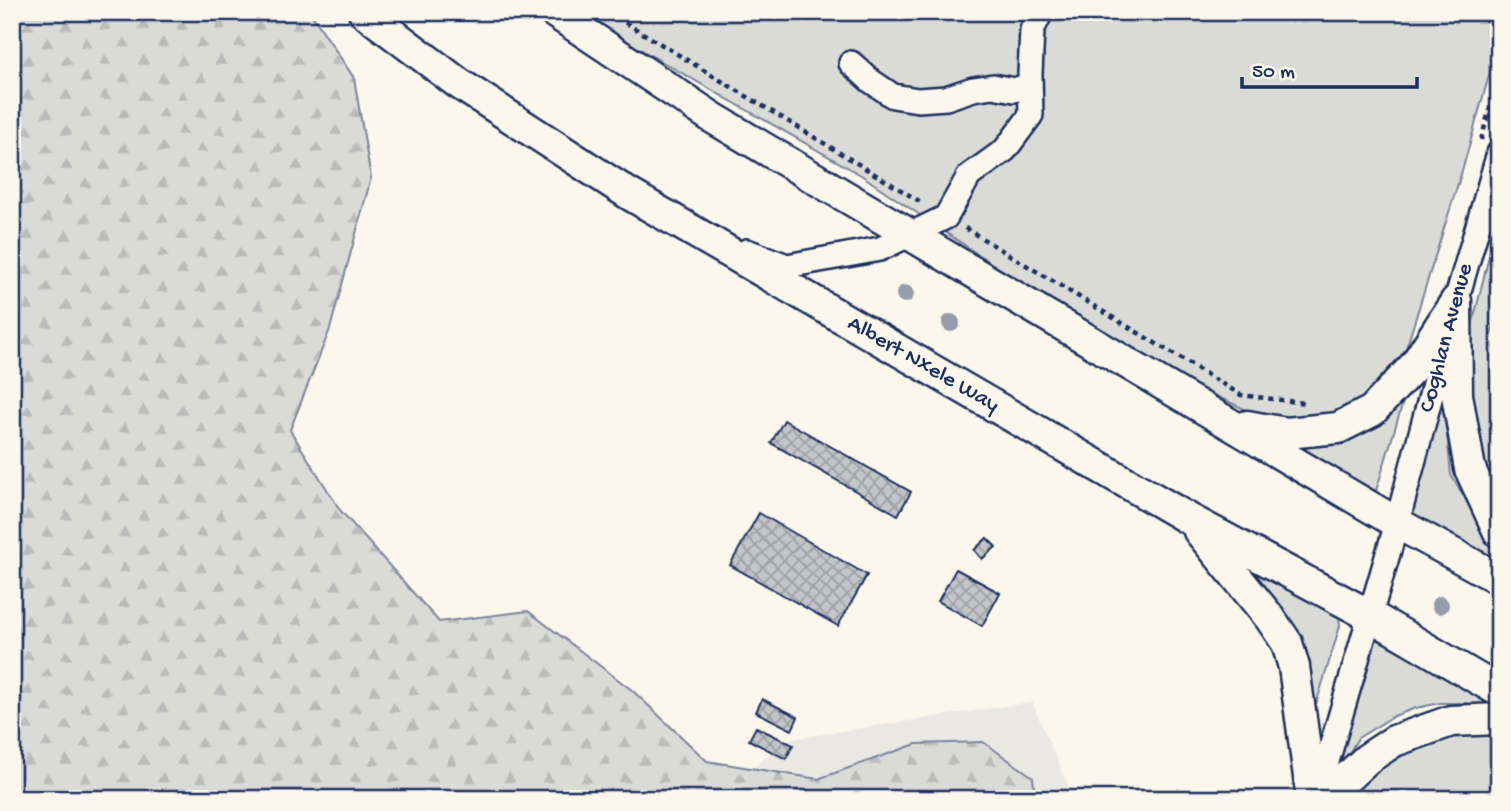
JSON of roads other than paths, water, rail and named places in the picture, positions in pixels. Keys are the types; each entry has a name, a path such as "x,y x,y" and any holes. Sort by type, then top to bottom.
{"main road":[{"name":"Albert Nxele Way","path":"364,12 458,83 629,194 1189,519 1369,615 1499,691"},
{"path":"554,12 713,118 1397,523 1499,579"},
{"path":"1226,422 1286,433 1338,428 1372,411 1415,365 1456,301"},
{"path":"1456,301 1457,395 1470,470 1499,533"},
{"path":"1189,519 1270,618 1287,643 1294,667 1314,799"},
{"path":"1324,799 1367,759 1394,741 1451,721 1499,719"}],"street":[{"path":"685,227 787,266 880,249 946,217 969,176 1005,150 1031,115 1032,30 1041,12"},
{"path":"851,63 892,96 918,100 946,98 993,86 1014,90 1030,85"},
{"name":"Coghlan Avenue","path":"1314,799 1397,523 1456,301 1490,147"}]}
